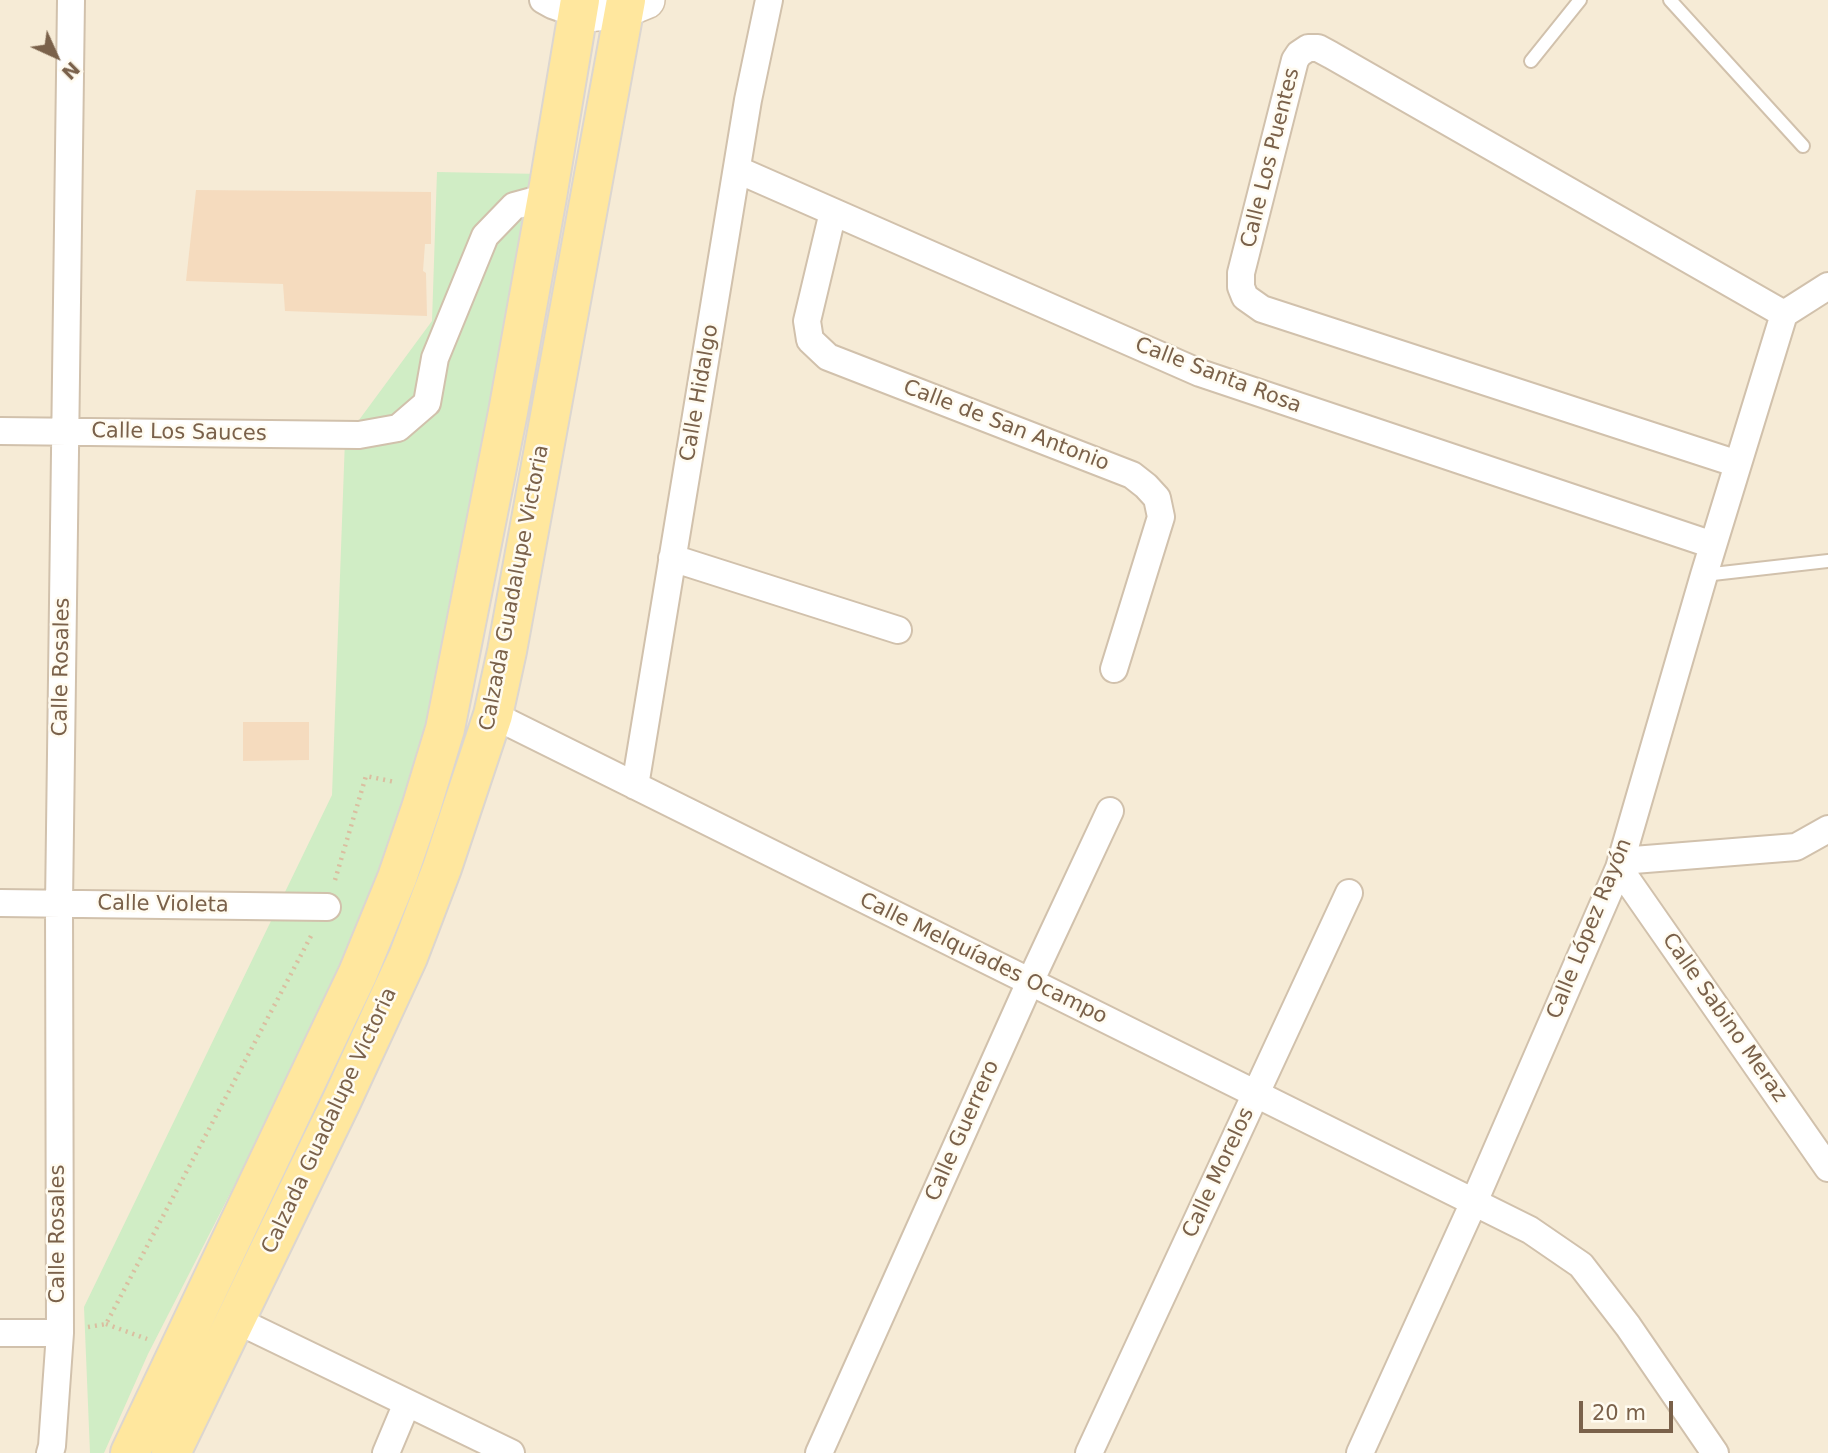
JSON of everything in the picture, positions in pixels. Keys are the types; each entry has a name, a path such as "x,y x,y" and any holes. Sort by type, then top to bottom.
{"main road":[{"path":"579,7 632,3"},
{"name":"Calzada Guadalupe Victoria","path":"172,1453 408,957 442,868 493,715 632,3"},
{"name":"Calzada Guadalupe Victoria","path":"130,1453 358,973 397,878 421,808 445,729 456,676 547,197 579,7"}],"street":[{"name":"Calle Rosales","path":"50,1453 60,1333 59,904 71,0"},
{"path":"543,0 551,5 579,7"},
{"name":"Calle Hidalgo","path":"635,786 748,100 769,0"},
{"name":"Calle Los Puentes","path":"1738,464 1262,309 1245,297 1241,287 1241,272 1295,60 1308,48 1318,48 1784,314"},
{"name":"Calle Santa Rosa","path":"738,170 1200,373 1713,545"},
{"name":"Calle Los Sauces","path":"0,431 359,435 398,428 427,403 435,358 485,236 514,206 547,197"},
{"name":"Calle de San Antonio","path":"833,212 807,321 810,340 828,356 1132,475 1157,498 1161,517 1114,669"},
{"path":"1784,314 1828,286"},
{"name":"Calle López Rayón","path":"1360,1453 1474,1202 1620,865 1704,575 1784,314"},
{"path":"672,558 898,630"},
{"name":"Calle Melquíades Ocampo","path":"493,715 1530,1230 1581,1265 1628,1326 1715,1453"},
{"name":"Calle Guerrero","path":"820,1453 1030,982 1110,811"},
{"path":"1620,865 1796,847 1828,829"},
{"name":"Calle Sabino Meraz","path":"1620,865 1828,1168"},
{"name":"Calle Morelos","path":"1089,1453 1349,892"},
{"name":"Calle Violeta","path":"0,903 327,907"},
{"path":"236,1320 511,1453"},
{"path":"0,1332 60,1333"},
{"path":"386,1453 407,1403"}],"lane":[{"path":"1531,61 1580,0"},
{"path":"1670,0 1803,146"},
{"path":"1704,575 1828,561"}],"path":[{"path":"106,1324 327,907 366,776"},
{"path":"60,1333 106,1324 179,1351"}],"shaded area":[{"path":"0,0 1828,0 1828,1453 0,1453"}],"green space":[{"path":"437,172 542,174 403,856 148,1354 104,1453 90,1453 84,1307 332,795 345,439 432,321"}],"building":[{"path":"196,190 431,192 431,244 425,244 423,271 426,273 427,316 285,311 283,284 186,281"},
{"path":"243,722 309,722 309,760 243,761"}]}
